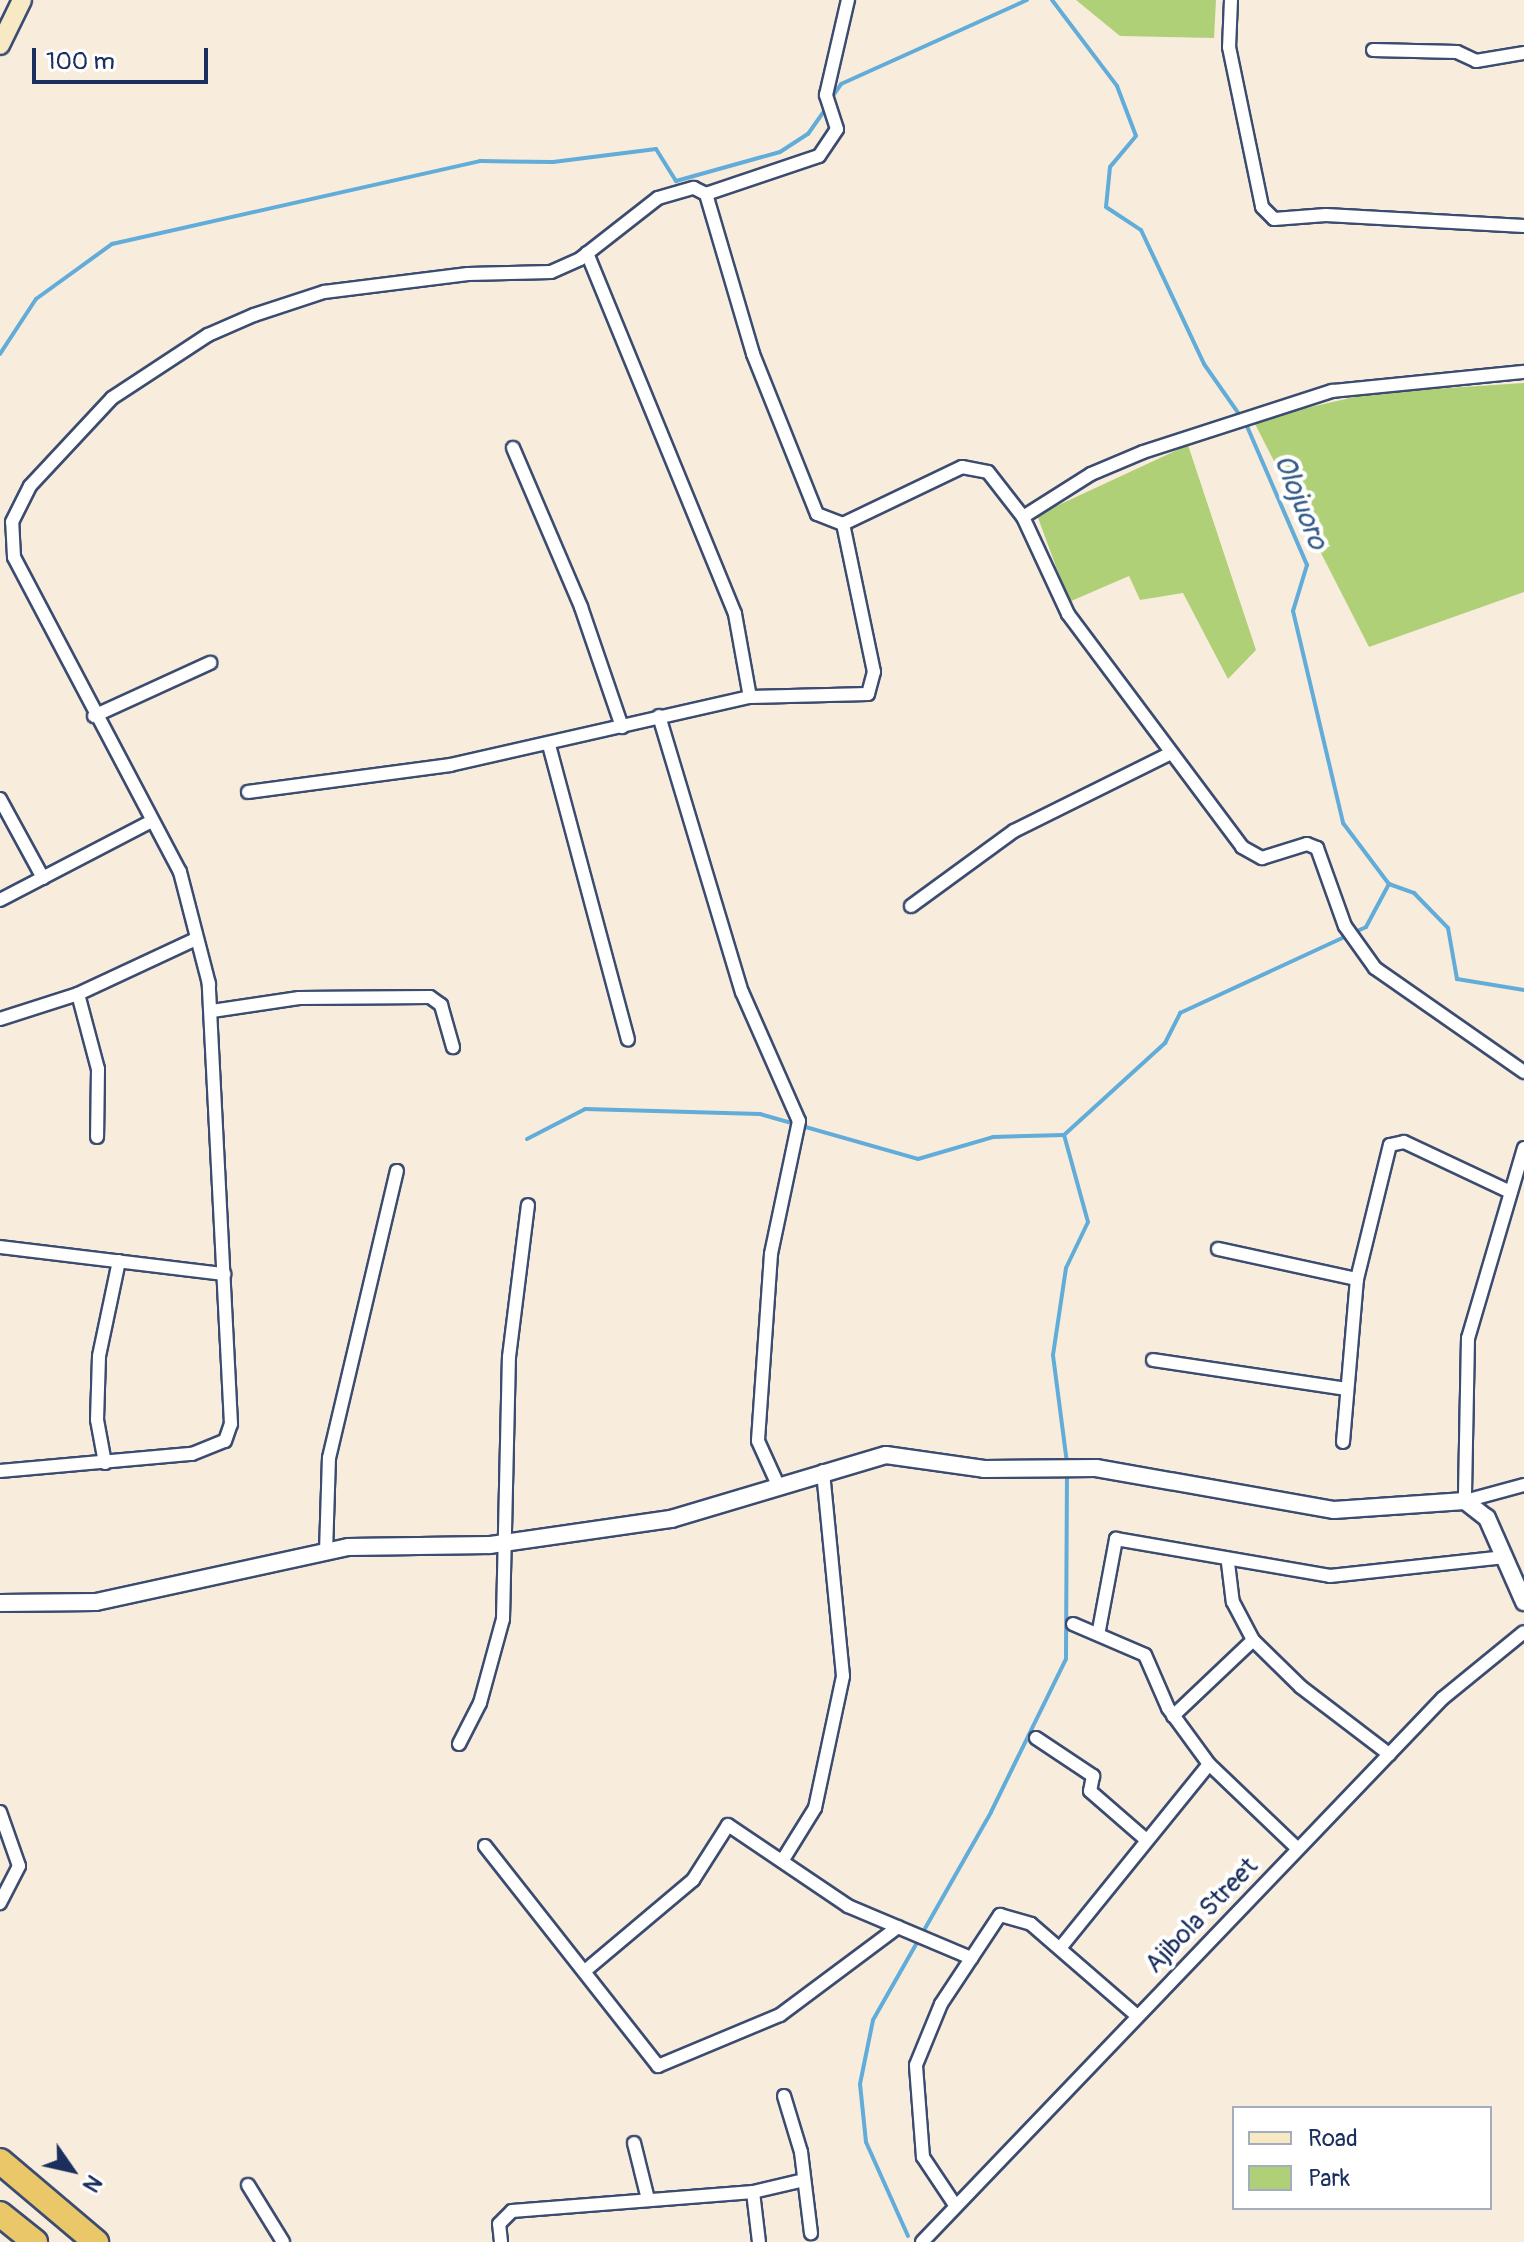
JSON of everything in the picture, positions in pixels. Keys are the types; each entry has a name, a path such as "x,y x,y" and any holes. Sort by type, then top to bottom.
{"highway":[{"path":"0,2161 96,2242"},
{"path":"0,2214 35,2242"}],"main road":[{"path":"0,45 22,0"}],"street":[{"path":"0,1471 192,1454 225,1441 230,1322 224,1274 212,1011 196,939 180,872 150,822 31,598 12,535 40,471 112,398 208,335 292,299 468,274 531,277 587,253 658,198 694,188 706,194 819,156 837,129 826,95 848,0"},
{"path":"1231,0 1229,47 1262,207 1274,219 1326,215 1524,226"},
{"path":"1373,50 1457,52 1476,61 1524,53"},
{"path":"706,194 753,354 814,506 826,521 843,524 962,467 988,472 1023,517 1068,614 1169,754 1253,857 1317,848 1345,926 1397,989 1524,1072"},
{"path":"587,253 735,614 750,697"},
{"path":"1023,517 1091,474 1247,416 1367,384 1524,372"},
{"path":"513,448 581,607 622,727"},
{"path":"248,792 549,745 659,716 750,697 875,688 843,524"},
{"path":"94,716 210,663"},
{"path":"659,716 742,992 798,1127 771,1254 758,1441 779,1487"},
{"path":"549,745 628,1040"},
{"path":"911,906 1014,831 1169,754"},
{"path":"0,799 43,878"},
{"path":"0,900 150,822"},
{"path":"0,1019 78,994 196,939"},
{"path":"78,994 98,1069 97,1137"},
{"path":"212,1011 299,998 430,997 441,1005 453,1047"},
{"path":"1343,1442 1357,1279 1385,1155 1397,1141 1508,1191"},
{"path":"1465,1501 1468,1338 1508,1191 1524,1148"},
{"path":"326,1552 329,1458 397,1171"},
{"path":"459,1744 484,1693 503,1619 509,1357 528,1205"},
{"path":"0,1247 224,1274"},
{"path":"1218,1249 1357,1279"},
{"path":"105,1463 97,1420 99,1356 119,1261"},
{"path":"1153,1360 1346,1389"},
{"path":"0,1603 96,1602 326,1552 505,1543 690,1516 823,1471 886,1455 984,1469 1067,1467 1334,1510 1465,1501 1524,1485"},
{"path":"784,1858 815,1808 843,1676 823,1471"},
{"path":"1465,1501 1487,1518 1524,1602"},
{"path":"1099,1630 1116,1539 1228,1563 1344,1576 1505,1557"},
{"path":"1228,1563 1233,1602 1253,1640 1301,1687 1389,1754"},
{"path":"1073,1624 1099,1630 1145,1655 1173,1716 1209,1764 1298,1849"},
{"name":"Ajibola Street","path":"922,2242 1136,2015 1443,1698 1524,1632"},
{"path":"1173,1716 1253,1640"},
{"path":"1036,1738 1093,1776 1090,1791 1144,1838"},
{"path":"1061,1947 1144,1838 1209,1764"},
{"path":"0,1812 19,1866 0,1903"},
{"path":"586,1970 693,1880 728,1825 784,1858 837,1899 971,1958"},
{"path":"485,1846 500,1874 586,1970 658,2066 780,2015 898,1927"},
{"path":"955,2205 920,2149 916,2065 971,1958 1000,1915 1031,1924 1136,2015"},
{"path":"784,2096 804,2180 811,2233"},
{"path":"634,2143 648,2199"},
{"path":"501,2242 499,2224 512,2211 753,2192 804,2180"},
{"path":"248,2185 283,2242"},
{"path":"753,2192 759,2242"}],"green space":[{"path":"1076,0 1216,0 1214,38 1120,36"},
{"path":"1524,383 1524,592 1369,647 1253,420 1372,393"},
{"path":"1188,445 1256,650 1228,679 1183,593 1140,600 1129,576 1069,602 1037,515"}],"waterway":[{"path":"830,100 841,84 1027,0"},
{"name":"Olojuoro","path":"1052,0 1117,86 1136,136 1110,167 1106,207 1141,230 1204,364 1246,424 1307,565 1293,611 1343,823 1389,884 1414,893 1448,928 1457,979 1524,990"},
{"path":"0,354 36,299 112,244 480,161 553,162 656,149 676,181 780,152 808,134 826,108"},
{"path":"1067,1463 1053,1355 1066,1268 1088,1222 1064,1135 1165,1043 1180,1013 1366,927 1389,884"},
{"path":"527,1139 585,1109 760,1114 918,1159 993,1137 1064,1135"},
{"path":"908,2236 866,2142 860,2084 873,2020 991,1812 1066,1659 1067,1472"}]}
